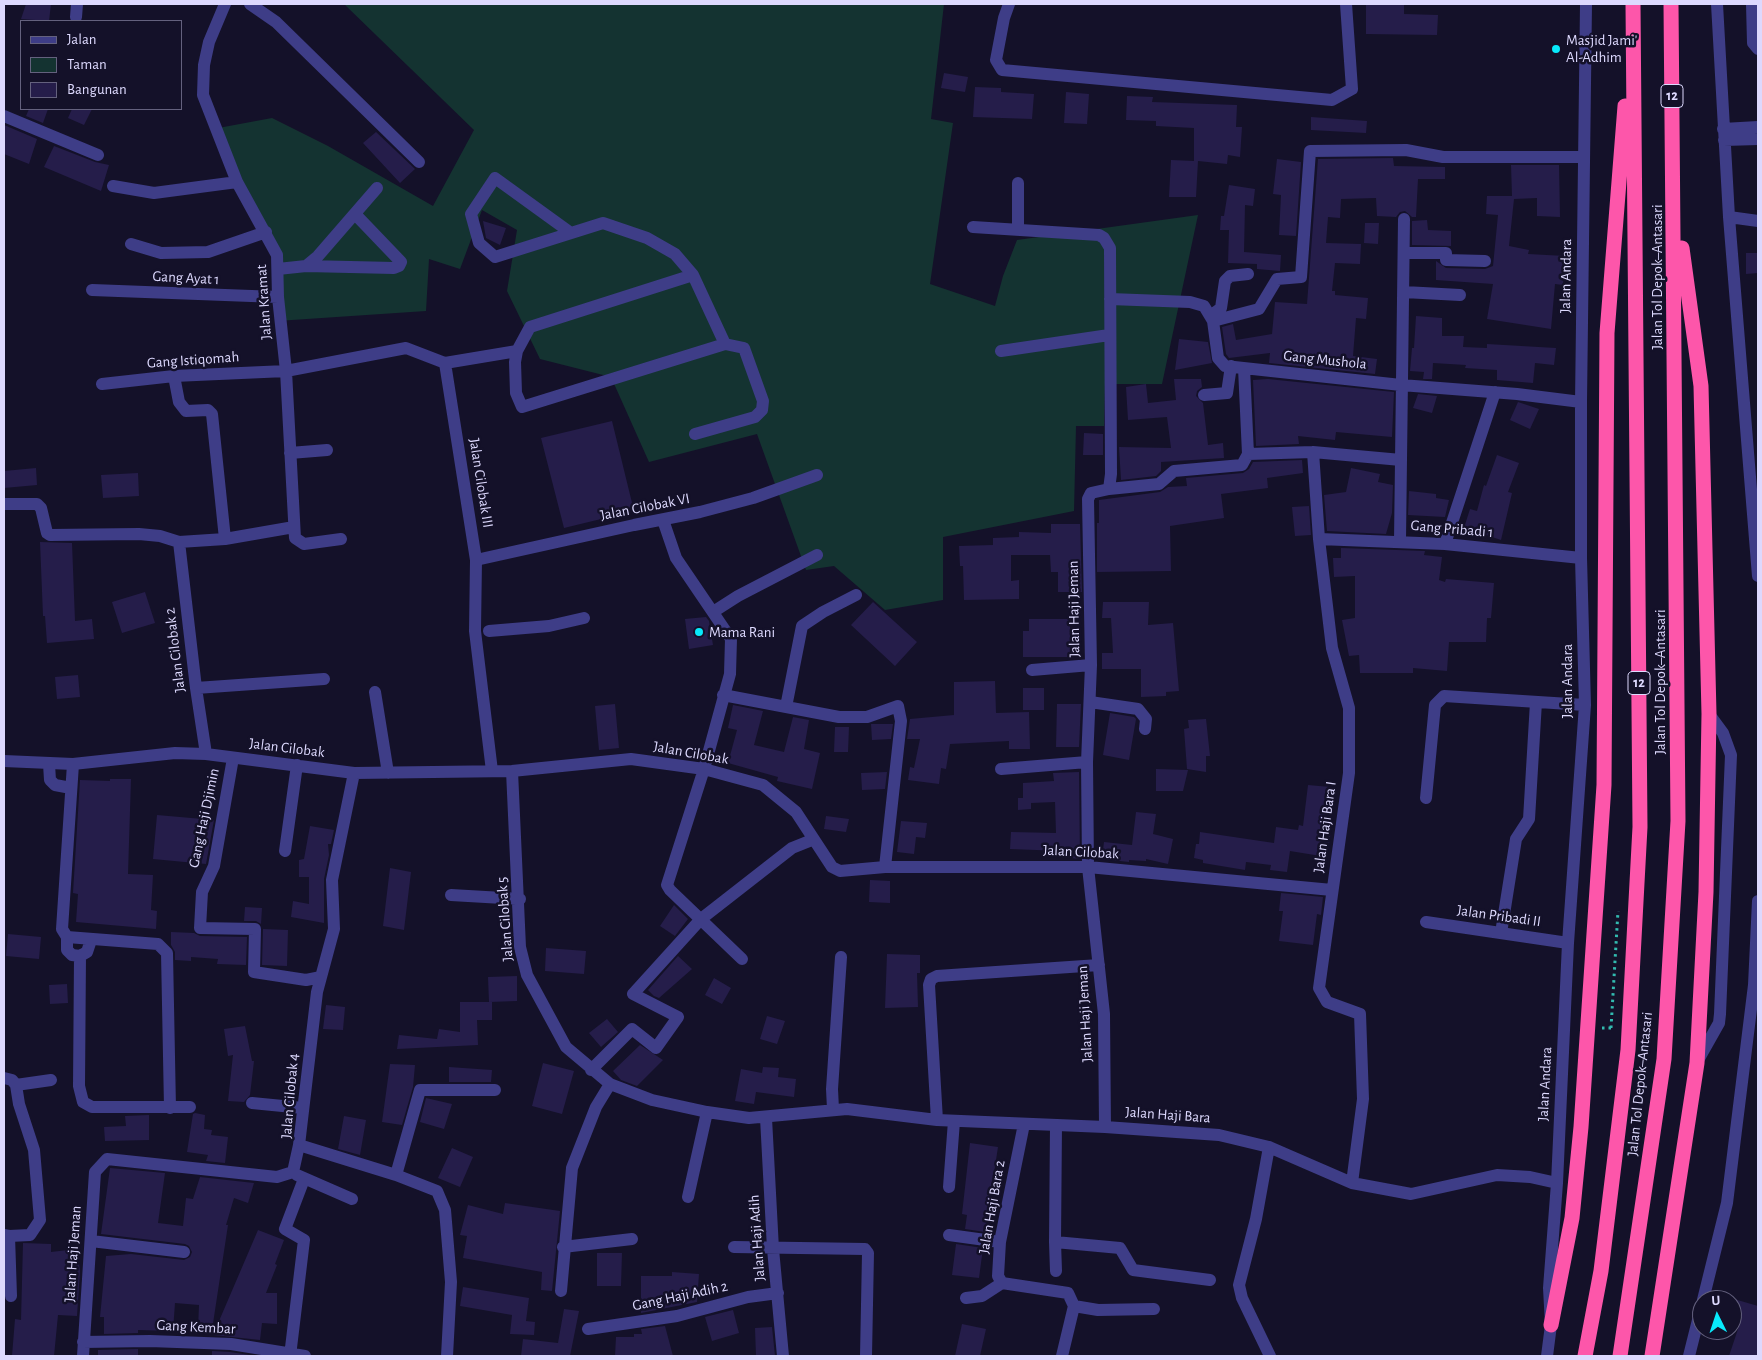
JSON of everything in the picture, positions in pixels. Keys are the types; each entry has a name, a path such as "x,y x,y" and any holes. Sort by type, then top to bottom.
{"highway":[{"name":"Jalan Tol Depok–Antasari","path":"1620,1356 1664,1059 1678,821 1671,4"},
{"name":"Jalan Tol Depok–Antasari","path":"1585,1356 1600,1270 1628,1050 1640,827 1633,5"},
{"path":"1551,1325 1572,1218 1579,1146 1604,785 1607,333 1633,5"},
{"path":"1652,1356 1697,1063 1706,892 1709,714 1702,386 1674,189"}],"street":[{"name":"Jalan Kramat","path":"225,4 209,42 204,65 203,96 237,182 277,255 278,297 286,372 294,527"},
{"path":"250,4 276,22 419,162"},
{"path":"1009,4 1004,18 996,60 1002,70 1332,100 1352,90 1346,4"},
{"name":"Jalan Andara","path":"1547,1356 1551,1325 1549,1288 1557,1183 1568,943 1585,705 1581,558 1581,402 1586,4"},
{"path":"1717,4 1729,217 1758,576"},
{"path":"1752,4 1753,43 1758,49"},
{"path":"4,116 98,155"},
{"path":"1724,134 1758,127"},
{"path":"1724,134 1758,139"},
{"path":"1211,318 1260,309 1277,280 1301,277 1310,151 1406,150 1443,157 1584,157"},
{"path":"571,233 495,178 471,214 478,243 495,257 603,223 648,238 675,254 693,275 725,344"},
{"path":"113,186 154,193 237,182"},
{"path":"1018,183 1018,230"},
{"path":"306,266 318,256 377,188"},
{"path":"278,268 306,266 394,268 399,266 401,262 355,214"},
{"path":"1729,217 1758,220"},
{"path":"1400,541 1404,219"},
{"path":"973,227 1099,235 1104,238 1110,248 1109,489 1159,484 1174,471 1242,465 1248,454 1244,368"},
{"path":"131,244 161,252 208,252 266,232"},
{"path":"1404,253 1446,253 1446,260 1485,261"},
{"path":"1211,318 1221,308 1225,280 1230,276 1248,274"},
{"path":"693,275 530,327 517,351 514,362 516,393 522,407 725,344 744,348 763,401 762,410 756,417 695,434"},
{"name":"Gang Ayat 1","path":"92,290 278,297"},
{"path":"1404,292 1460,295"},
{"path":"1110,299 1190,302 1204,306 1211,318 1220,362 1231,366 1227,393 1204,395"},
{"path":"1001,352 1109,335"},
{"path":"286,372 406,348 445,363 517,351"},
{"name":"Jalan Cilobak III","path":"445,363 476,560 492,771"},
{"name":"Gang Mushola","path":"1231,366 1401,385 1495,392 1581,402"},
{"name":"Gang Istiqomah","path":"102,384 174,376 286,372"},
{"path":"174,376 179,402 186,411 208,410 212,414 225,539"},
{"path":"1445,544 1495,392"},
{"path":"290,452 327,450"},
{"path":"1248,454 1313,452 1401,460"},
{"name":"Jalan Haji Bara I","path":"1313,452 1319,539 1332,648 1349,708 1349,773 1319,988 1327,1002 1360,1014 1363,1099 1352,1183"},
{"name":"Jalan Cilobak VI","path":"476,560 700,512 770,492 817,475"},
{"name":"Jalan Haji Jeman","path":"1105,1127 1104,1014 1092,918 1088,867 1087,762 1091,664 1088,499 1091,493 1109,489"},
{"path":"4,504 37,504 40,508 46,533 50,535 139,534 160,536 179,542 225,539 294,527 295,538 304,544 341,539"},
{"path":"663,520 676,558 731,639 730,674 704,769 667,885 742,959"},
{"name":"Gang Pribadi 1","path":"1319,539 1445,544 1581,558"},
{"name":"Jalan Cilobak 2","path":"179,542 196,688 206,754"},
{"path":"713,612 738,596 810,559"},
{"path":"786,707 802,626 822,612 856,595"},
{"path":"481,631 537,628 584,618"},
{"path":"1032,670 1091,664"},
{"path":"196,688 324,679"},
{"path":"375,692 388,773"},
{"path":"723,696 839,717 867,717 898,706 901,721 885,867"},
{"path":"1426,798 1434,705 1444,696 1585,705"},
{"path":"1090,702 1138,709 1146,719 1145,729"},
{"path":"1500,933 1516,839 1529,819 1536,702"},
{"path":"1697,1063 1719,1023 1720,1014 1731,755 1723,733 1709,714"},
{"name":"Jalan Cilobak","path":"4,761 73,764 153,754 206,754 354,773 388,773 512,771 632,759 704,769 763,785 796,812 812,840 832,867 840,871 885,867 1088,867 1332,890"},
{"name":"Gang Haji Djimin","path":"233,758 214,866 202,892 200,928 255,929 254,972 306,980 321,977"},
{"path":"1001,769 1087,762"},
{"path":"48,764 50,780 55,785 71,788"},
{"path":"73,764 62,929 67,937 67,950 72,955 80,956 87,952 91,940"},
{"path":"286,851 297,765"},
{"name":"Jalan Cilobak 5","path":"512,771 520,899 520,947 527,975 566,1047 591,1070 610,1084 652,1100 707,1112 766,1118"},
{"name":"Jalan Cilobak 4","path":"354,773 332,880 334,929 317,992 299,1145 396,1175 437,1191 446,1210 451,1282 447,1356"},
{"path":"591,1070 632,1029 656,1048 678,1017 633,994 701,919 792,848 812,840"},
{"path":"451,895 520,899"},
{"path":"1705,1290 1727,1203 1756,985 1758,901"},
{"name":"Jalan Pribadi II","path":"1426,922 1568,943"},
{"path":"67,937 158,944 167,953 170,1108"},
{"path":"80,956 79,1086 83,1102 92,1107 190,1107"},
{"path":"833,1109 832,1089 842,957"},
{"path":"937,1120 931,980 937,976 1099,965"},
{"path":"4,1078 12,1080 16,1085 19,1104 34,1150 40,1220 30,1235 7,1236 11,1296"},
{"path":"16,1085 51,1080"},
{"path":"561,1291 563,1247 572,1168 596,1107 610,1084"},
{"path":"396,1175 420,1090 495,1090"},
{"path":"252,1103 303,1108"},
{"name":"Jalan Haji Bara","path":"766,1118 833,1109 847,1109 937,1120 1105,1127 1219,1135 1269,1147 1352,1183 1410,1194 1497,1175 1530,1177 1557,1183"},
{"path":"688,1197 707,1112"},
{"name":"Jalan Haji Adih","path":"766,1118 773,1249 783,1356"},
{"path":"949,1187 954,1121"},
{"name":"Jalan Haji Bara 2","path":"1002,1283 998,1276 1000,1242 1024,1124"},
{"path":"1056,1125 1056,1271"},
{"path":"299,1145 293,1172 304,1179 352,1199"},
{"path":"1269,1147 1256,1219 1239,1285 1242,1298 1270,1356"},
{"name":"Jalan Haji Jeman","path":"83,1356 95,1172 108,1159 277,1177 293,1172"},
{"path":"290,1355 304,1240 285,1229 304,1179"},
{"path":"949,1235 1000,1242"},
{"path":"563,1247 632,1239"},
{"path":"91,1241 184,1252"},
{"path":"1055,1242 1120,1248 1133,1270 1210,1280"},
{"path":"734,1247 865,1250 868,1253 866,1356"},
{"path":"966,1298 982,1296 1002,1283 1068,1293 1074,1306 1062,1356"},
{"name":"Gang Haji Adih 2","path":"588,1328 678,1316 748,1297 778,1293"},
{"path":"1074,1306 1098,1310 1154,1309"},
{"path":"1689,1356 1693,1340"},
{"name":"Gang Kembar","path":"84,1342 150,1341 230,1344 305,1356"}],"path":[{"path":"1611,1028 1618,911"}],"green space":[{"path":"344,4 944,4 931,119 953,123 930,284 995,306 1003,276 1017,240 1198,215 1162,384 1105,384 1104,426 1076,426 1074,511 943,537 943,600 885,610 834,566 806,570 757,434 649,462 611,377 540,359 507,291 517,230 482,210 460,269 429,259 426,311 277,321 271,248 213,129 272,118 328,146 433,206 474,130"}],"building":[{"path":"26,4 51,4 49,20 21,19"},
{"path":"1366,4 1404,4 1404,14 1438,15 1437,35 1366,34"},
{"path":"944,73 968,77 965,92 941,88"},
{"path":"975,87 1001,88 1001,92 1034,94 1032,119 973,117"},
{"path":"1066,92 1089,94 1087,124 1064,123"},
{"path":"1127,96 1153,97 1152,102 1237,105 1236,127 1242,127 1240,157 1228,155 1227,164 1198,161 1196,197 1169,197 1171,160 1194,161 1194,128 1156,126 1156,121 1126,120"},
{"path":"29,110 48,110 43,123 26,116"},
{"path":"72,110 92,110 84,125 68,118"},
{"path":"1311,117 1367,121 1366,133 1311,130"},
{"path":"4,125 37,139 29,164 4,154"},
{"path":"376,132 415,169 400,183 363,143"},
{"path":"54,146 95,162 109,165 101,191 44,167"},
{"path":"1393,158 1394,166 1445,167 1445,179 1418,179 1416,217 1412,217 1405,211 1400,212 1396,217 1377,216 1376,198 1341,199 1340,218 1328,217 1326,243 1361,244 1360,264 1335,263 1332,291 1335,291 1335,295 1368,298 1366,319 1356,318 1353,356 1377,359 1375,374 1269,363 1270,353 1229,358 1226,354 1222,327 1233,324 1236,340 1272,334 1275,302 1307,304 1318,159"},
{"path":"1277,159 1301,162 1296,236 1279,235 1281,195 1273,194"},
{"path":"1511,165 1559,165 1560,217 1537,216 1537,198 1514,199 1509,246 1529,250 1528,254 1565,256 1563,285 1555,284 1551,329 1487,319 1493,284 1436,280 1436,261 1446,268 1485,269 1493,266 1498,215 1486,214 1487,196 1512,196"},
{"path":"1229,185 1255,189 1253,206 1245,205 1244,252 1281,255 1280,271 1257,269 1257,264 1228,263 1229,230 1220,230 1221,216 1224,216"},
{"path":"1427,220 1428,230 1451,231 1451,246 1412,245 1412,221"},
{"path":"483,221 506,228 500,245 486,238"},
{"path":"1365,223 1379,223 1378,244 1364,243"},
{"path":"1746,253 1758,253 1758,273 1746,274"},
{"path":"1416,316 1442,318 1442,336 1464,336 1463,347 1487,348 1487,344 1556,348 1554,365 1535,363 1533,383 1497,380 1497,370 1465,368 1466,365 1433,363 1432,379 1423,379 1424,372 1410,371"},
{"path":"1179,339 1208,342 1212,363 1175,370"},
{"path":"1174,379 1201,379 1202,387 1197,391 1196,396 1203,403 1208,445 1223,443 1224,458 1161,462 1161,471 1156,476 1121,480 1119,447 1171,448 1167,417 1128,420 1126,387 1146,384 1148,403 1176,400"},
{"path":"1268,379 1394,392 1392,437 1336,432 1335,440 1298,436 1299,444 1256,446 1253,380"},
{"path":"1418,394 1437,396 1432,413 1413,408"},
{"path":"1518,402 1539,409 1530,429 1510,420"},
{"path":"612,421 634,511 564,528 541,438"},
{"path":"1084,433 1103,434 1103,455 1083,455"},
{"path":"1497,455 1519,463 1508,492 1512,493 1501,540 1480,533 1478,537 1463,531 1470,509 1477,511 1484,485 1486,486"},
{"path":"1302,460 1303,473 1267,478 1268,488 1221,494 1224,518 1170,526 1171,571 1097,572 1099,500 1160,492 1168,487 1187,486 1186,478 1243,473 1249,469 1253,462"},
{"path":"36,468 37,485 4,488 4,471"},
{"path":"1351,468 1380,474 1378,482 1393,485 1392,513 1386,534 1327,531 1324,495 1346,492"},
{"path":"138,473 139,496 103,498 101,475"},
{"path":"1409,491 1436,494 1436,498 1449,500 1445,517 1408,515"},
{"path":"1309,506 1311,535 1295,536 1292,507"},
{"path":"1051,524 1080,524 1082,592 1058,592 1058,572 1051,572 1050,555 1011,555 1011,581 1019,580 1019,599 964,600 963,566 960,566 959,546 993,545 993,538 1019,537 1019,532 1051,533"},
{"path":"40,542 72,543 75,621 92,619 94,639 47,643 45,616 43,616"},
{"path":"1341,548 1425,551 1424,555 1442,557 1439,580 1445,582 1446,579 1494,583 1491,618 1487,618 1486,642 1449,642 1447,671 1413,668 1413,673 1360,673 1359,655 1349,656 1342,620 1355,618 1355,576 1334,577 1333,558 1341,558"},
{"path":"145,592 155,623 122,633 112,602"},
{"path":"873,602 917,642 895,666 851,625"},
{"path":"1103,602 1149,602 1148,625 1173,623 1179,691 1166,692 1166,696 1141,697 1141,669 1102,669 1102,653 1113,653 1111,618 1102,618"},
{"name":"Mama Rani","path":"706,617 709,621 713,645 689,649 685,619"},
{"path":"1029,619 1070,619 1070,657 1023,657 1023,631 1029,631"},
{"path":"78,675 80,697 57,699 55,677"},
{"path":"995,681 996,713 1029,712 1030,749 1009,749 1009,741 950,744 946,769 941,768 939,784 908,780 910,767 914,768 920,739 907,739 910,719 954,715 954,682"},
{"path":"1023,688 1044,688 1044,710 1023,710"},
{"path":"615,704 619,748 599,750 595,706"},
{"path":"1057,704 1081,704 1079,747 1056,747"},
{"path":"733,705 763,711 754,745 784,752 793,717 809,720 804,749 820,753 812,789 777,781 778,777 728,763 737,730 728,728"},
{"path":"1110,713 1136,719 1129,760 1103,755"},
{"path":"1206,719 1210,756 1206,756 1206,772 1187,769 1184,729 1189,728 1188,720"},
{"path":"871,724 893,724 891,739 872,740"},
{"path":"835,727 849,727 848,752 834,752"},
{"path":"1156,769 1188,770 1183,791 1156,791"},
{"path":"887,772 885,789 862,790 861,773"},
{"path":"1079,772 1080,859 1062,857 1062,851 1010,849 1011,832 1056,833 1055,802 1031,803 1031,809 1018,810 1018,798 1023,798 1023,783 1054,781 1053,773"},
{"path":"110,779 131,779 128,874 153,875 151,910 157,911 156,929 76,922 78,894 73,893 80,780 110,781"},
{"path":"1308,785 1330,787 1324,830 1331,831 1327,857 1290,851 1287,872 1270,870 1271,865 1246,862 1245,870 1203,863 1203,860 1194,858 1196,844 1199,844 1200,832 1274,843 1276,827 1298,830 1299,825 1303,826"},
{"path":"1136,812 1156,814 1153,834 1173,839 1168,864 1146,859 1146,861 1129,860 1129,862 1102,859 1104,842 1132,845"},
{"path":"157,815 214,820 206,864 153,859"},
{"path":"826,816 849,819 846,832 824,829"},
{"path":"901,821 927,823 925,838 916,837 914,854 897,852"},
{"path":"310,826 334,830 331,844 328,844 329,855 324,879 324,923 291,917 293,901 309,904 309,877 299,877 299,860 304,859"},
{"path":"390,868 411,872 404,930 383,926"},
{"path":"870,880 890,881 890,903 869,902"},
{"path":"1281,893 1323,897 1321,915 1317,914 1313,945 1279,941 1283,911 1279,911"},
{"path":"674,905 688,919 675,936 660,926"},
{"path":"245,907 262,908 261,924 256,921 244,921"},
{"path":"263,929 288,930 287,966 262,965"},
{"path":"171,932 194,933 200,936 247,937 246,965 217,964 218,959 191,957 191,961 175,960 175,952 171,945"},
{"path":"8,934 41,937 39,959 6,956"},
{"path":"546,948 586,951 584,974 545,971"},
{"path":"887,954 920,955 920,973 917,973 918,1007 885,1008"},
{"path":"678,956 692,969 659,998 654,996 648,990"},
{"path":"517,976 517,1001 489,1002 488,977"},
{"path":"714,978 731,988 722,1004 705,995"},
{"path":"67,984 68,1003 50,1004 49,985"},
{"path":"460,1002 492,1002 492,1020 477,1020 478,1045 397,1049 399,1035 437,1039 439,1029 460,1032"},
{"path":"326,1005 345,1007 343,1030 323,1029"},
{"path":"767,1016 785,1021 777,1044 760,1039"},
{"path":"607,1019 618,1032 601,1047 589,1033"},
{"path":"245,1026 252,1061 254,1061 250,1095 244,1102 228,1101 233,1055 228,1056 224,1029"},
{"path":"640,1045 663,1060 637,1086 621,1080 613,1071"},
{"path":"543,1063 574,1071 562,1114 532,1106"},
{"path":"390,1064 415,1065 413,1087 402,1125 382,1122"},
{"path":"449,1067 492,1070 491,1082 449,1082"},
{"path":"763,1067 779,1068 778,1077 796,1079 794,1097 756,1092 754,1104 735,1101 741,1069 762,1073"},
{"path":"426,1098 452,1104 444,1129 420,1122"},
{"path":"193,1114 205,1115 204,1129 212,1130 211,1135 228,1137 225,1163 206,1161 208,1155 187,1152"},
{"path":"149,1115 149,1140 105,1141 104,1127 126,1126 125,1116"},
{"path":"344,1116 366,1120 360,1155 338,1149"},
{"path":"970,1143 998,1147 985,1232 965,1229 967,1215 962,1214"},
{"path":"452,1148 473,1157 460,1187 438,1178"},
{"path":"110,1168 165,1173 158,1223 183,1226 186,1198 193,1199 200,1177 254,1183 248,1203 234,1198 226,1225 228,1225 212,1330 198,1329 199,1305 175,1303 173,1331 138,1330 138,1333 104,1334 104,1317 100,1317 106,1256 131,1254 184,1260 190,1257 192,1252 189,1246 185,1244 101,1234"},
{"path":"505,1203 560,1211 552,1291 541,1290 542,1272 463,1258 467,1236 460,1235 468,1205 503,1214"},
{"path":"258,1230 284,1240 266,1293 277,1293 277,1324 262,1323 260,1340 213,1335"},
{"path":"23,1243 51,1244 51,1252 77,1249 80,1271 77,1316 58,1315 54,1356 12,1356 15,1319 21,1320"},
{"path":"956,1244 983,1248 979,1278 952,1275"},
{"path":"597,1253 622,1253 621,1286 597,1286"},
{"path":"672,1272 699,1274 697,1302 641,1313 641,1276 672,1276"},
{"path":"463,1287 529,1298 526,1321 535,1322 534,1335 510,1334 512,1315 460,1306"},
{"path":"1742,1301 1758,1306 1758,1356 1729,1356 1734,1340 1742,1340"},
{"path":"564,1309 579,1311 570,1356 521,1356 523,1339 558,1343"},
{"path":"733,1310 739,1333 712,1341 705,1317"},
{"path":"962,1324 986,1329 980,1356 955,1356"},
{"path":"665,1326 673,1356 615,1356 616,1337 634,1337 634,1334 642,1334 641,1329"},
{"path":"772,1327 775,1356 756,1356 755,1328"},
{"path":"138,1349 138,1356 98,1356 98,1350"},
{"path":"212,1351 230,1352 256,1356 212,1356"}],"place":[{"name":"Masjid Jami' Al-Adhim","path":"1556,49"},
{"name":"Mama Rani","path":"699,632"}]}
